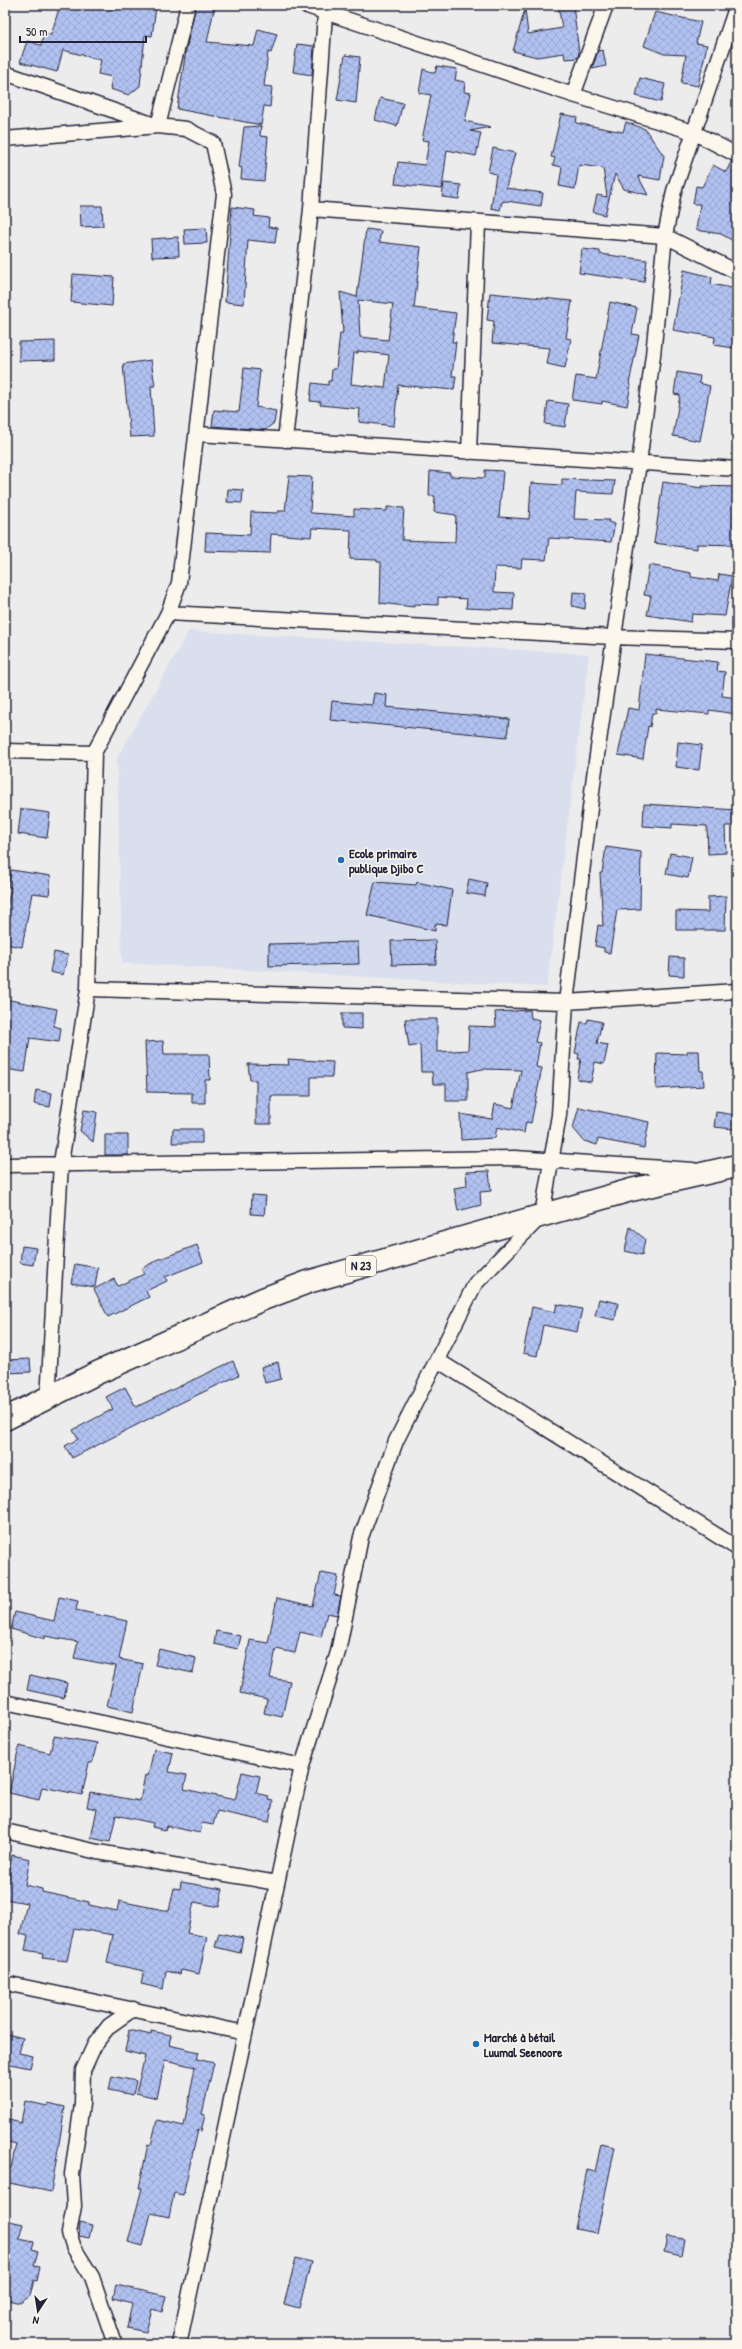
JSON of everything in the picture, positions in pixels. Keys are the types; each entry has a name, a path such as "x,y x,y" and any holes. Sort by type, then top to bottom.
{"main road":[{"name":"N 23","path":"5,1419 48,1399 97,1373 263,1299 302,1284 631,1190 737,1166"}],"street":[{"path":"158,126 188,5"},
{"path":"304,5 325,14 573,95 693,132 737,155"},
{"path":"573,95 606,5"},
{"path":"179,2344 302,1766 338,1652 361,1537 396,1441 475,1284 542,1215 559,1116 566,1002 613,637 621,599 640,463 665,236 674,191 737,5"},
{"path":"285,440 311,210 325,14"},
{"path":"5,73 158,126"},
{"path":"5,139 158,126 186,129 214,143 224,194 198,434 179,583 168,613 94,753 88,989 61,1163 48,1399"},
{"path":"311,210 665,236 737,272"},
{"path":"469,452 478,223"},
{"path":"198,434 737,469"},
{"path":"168,613 613,637 737,641"},
{"path":"5,752 94,753"},
{"path":"88,989 566,1002 737,990"},
{"path":"5,1165 61,1163 515,1158 711,1172"},
{"path":"437,1360 737,1548"},
{"path":"5,1702 302,1766"},
{"path":"5,1831 98,1852 277,1883"},
{"path":"5,1983 245,2033"},
{"path":"115,2344 92,2277 74,2248 70,2234 74,2206 72,2174 82,2104 83,2070 95,2044 109,2026 133,2009"}],"shaded area":[{"name":"Ecole primaire publique Djibo C","path":"189,631 589,654 547,987 122,963 117,758"}],"building":[{"path":"60,5 128,5 140,7 144,5 156,7 152,36 145,35 140,86 129,95 110,89 112,77 98,74 101,60 63,50 57,72 20,62 27,41 41,45 44,33 51,35"},
{"path":"196,5 215,5 207,42 254,46 258,29 277,34 271,53 268,52 264,86 272,87 270,107 264,106 261,125 177,109 186,50"},
{"path":"558,5 573,5 579,53 578,58 565,59 564,53 537,57 513,51 525,9 528,34 562,28"},
{"path":"655,12 701,22 696,43 707,45 698,86 681,83 686,55 664,54 644,46"},
{"path":"297,44 314,46 312,75 293,72"},
{"path":"603,50 606,66 592,69 598,51"},
{"path":"345,55 360,57 356,103 337,100"},
{"path":"437,66 457,69 455,80 465,82 464,92 471,93 465,121 491,127 470,131 481,133 476,156 447,150 442,189 395,184 398,162 425,165 429,141 422,140 431,95 419,93 423,69 435,73"},
{"path":"640,78 665,84 661,102 636,96"},
{"path":"380,98 403,103 397,126 375,120"},
{"path":"561,114 577,117 576,123 623,132 626,122 645,129 664,156 660,180 638,176 648,195 624,189 615,174 605,215 593,212 597,195 607,197 603,168 579,165 575,189 559,186 562,167 553,165 555,158 551,157"},
{"path":"261,126 260,136 268,137 264,181 241,179 242,168 239,167 244,127"},
{"path":"493,148 515,153 506,188 543,193 541,206 506,201 502,202 500,210 491,208 496,174 488,172"},
{"path":"731,162 737,163 737,243 721,234 696,230 700,204 693,204 696,186 702,187 713,165 726,172"},
{"path":"444,183 461,185 459,199 442,197"},
{"path":"80,206 102,206 103,226 81,227"},
{"path":"232,207 255,210 254,216 269,218 268,227 277,228 275,243 248,240 244,304 225,302"},
{"path":"206,228 207,243 185,244 184,229"},
{"path":"366,229 381,231 379,242 421,247 414,308 456,313 452,342 456,342 452,376 456,376 454,390 398,385 394,426 359,422 360,409 320,405 321,402 310,401 312,383 328,385 328,381 331,381 332,369 336,369 340,333 343,333 340,292 357,297","holes":["358,300 393,304 388,340 360,337","358,351 389,355 385,388 351,384 354,353 358,353"]},
{"path":"178,237 179,256 152,257 151,239"},
{"path":"582,249 600,251 600,254 647,260 644,282 579,273"},
{"path":"684,270 712,277 711,284 737,289 730,322 737,324 734,348 714,345 715,337 673,330"},
{"path":"73,274 114,277 112,306 71,302"},
{"path":"490,293 572,301 566,338 571,339 565,368 547,364 550,348 492,343 494,321 487,320"},
{"path":"610,302 637,308 632,334 639,335 629,384 631,384 627,406 602,401 602,404 572,400 576,376 596,379"},
{"path":"55,341 55,360 19,361 19,342"},
{"path":"151,360 155,386 151,386 154,436 130,437 123,364"},
{"path":"244,368 260,370 256,407 276,411 274,423 265,430 212,426 214,410 239,412"},
{"path":"677,372 700,376 699,383 710,386 700,441 673,436 680,395 674,394"},
{"path":"548,401 568,404 565,427 545,424"},
{"path":"485,470 503,471 499,517 529,519 531,483 562,485 562,479 615,481 613,494 576,492 574,519 609,520 608,522 615,524 611,542 549,538 546,560 522,559 521,568 495,567 494,592 514,593 513,610 466,608 467,599 438,597 438,605 414,604 414,607 380,603 381,562 377,562 377,560 350,559 351,530 312,528 311,537 271,534 270,553 205,551 206,533 250,535 251,512 278,513 278,511 285,511 289,476 312,477 310,512 312,513 354,516 354,509 387,511 387,507 404,508 402,540 455,542 456,515 434,512 435,496 429,496 430,471 450,473 450,476 485,478"},
{"path":"663,482 702,488 702,486 737,487 737,545 697,544 697,549 654,543"},
{"path":"228,489 243,490 242,503 227,502"},
{"path":"649,565 691,573 691,577 718,581 719,574 732,576 725,616 692,614 691,622 647,615 651,596 644,595"},
{"path":"573,592 586,593 585,609 572,606"},
{"path":"645,654 718,662 717,671 725,672 722,696 737,698 736,714 709,710 709,714 656,709 656,713 652,713 650,727 648,726 643,759 618,755 628,708 639,710"},
{"path":"374,693 387,695 386,707 509,719 507,737 330,720 332,701 372,705"},
{"path":"678,742 702,745 699,770 676,767"},
{"path":"644,804 737,810 737,826 725,826 726,853 708,854 707,826 672,824 672,828 643,826"},
{"path":"21,809 50,813 47,838 18,834"},
{"path":"606,847 641,852 640,909 617,910 610,953 604,952 604,948 595,946 598,925 603,926 600,873 602,873"},
{"path":"670,853 692,857 688,878 666,874"},
{"path":"11,870 51,876 49,895 32,893 22,947 5,944 5,918 11,887 8,887"},
{"path":"469,879 487,883 485,896 466,893"},
{"path":"375,882 416,885 417,882 452,890 447,925 435,924 435,931 367,915"},
{"path":"726,896 725,930 676,930 676,911 708,912 708,897"},
{"path":"435,940 436,964 392,965 391,941"},
{"path":"358,942 359,964 269,966 269,944"},
{"path":"54,952 68,955 63,975 50,972"},
{"path":"670,957 684,958 684,976 669,975"},
{"path":"5,999 57,1009 54,1026 61,1028 59,1042 30,1038 25,1072 5,1069"},
{"path":"530,1010 531,1018 540,1020 535,1042 540,1043 536,1067 542,1068 531,1123 526,1122 524,1133 497,1127 495,1138 461,1140 460,1114 492,1119 495,1104 513,1108 521,1070 482,1069 468,1072 468,1101 446,1101 446,1084 433,1084 432,1072 421,1072 420,1045 409,1047 405,1019 437,1019 437,1052 468,1050 469,1026 496,1027 495,1012"},
{"path":"342,1013 362,1013 362,1029 342,1028"},
{"path":"588,1019 602,1022 597,1043 608,1045 604,1064 595,1062 591,1082 577,1079 581,1059 578,1059 579,1054 575,1053 581,1022 587,1023"},
{"path":"163,1041 164,1054 209,1054 210,1080 205,1080 205,1103 192,1103 192,1093 147,1092 145,1042"},
{"path":"687,1051 699,1051 700,1071 703,1071 704,1086 656,1089 657,1053 687,1054"},
{"path":"288,1059 333,1062 332,1077 311,1077 311,1096 271,1096 271,1124 256,1124 256,1080 250,1080 248,1064 289,1065"},
{"path":"36,1090 52,1093 50,1107 34,1104"},
{"path":"579,1107 649,1122 644,1148 598,1139 597,1145 584,1141 573,1128"},
{"path":"84,1110 97,1112 93,1142 80,1131"},
{"path":"716,1112 735,1115 734,1129 714,1127"},
{"path":"173,1129 202,1129 202,1143 172,1143"},
{"path":"105,1135 128,1135 128,1155 105,1155"},
{"path":"489,1171 491,1191 480,1192 481,1205 458,1211 454,1188 467,1186 466,1172"},
{"path":"252,1195 266,1196 264,1215 251,1214"},
{"path":"630,1227 645,1239 642,1255 625,1251"},
{"path":"197,1245 203,1262 165,1277 167,1281 146,1291 149,1297 108,1317 94,1289 114,1279 118,1286 144,1274 141,1269 157,1260"},
{"path":"22,1246 36,1248 33,1265 20,1263"},
{"path":"75,1264 98,1268 95,1287 71,1283"},
{"path":"599,1299 618,1303 615,1320 595,1316"},
{"path":"557,1304 582,1309 577,1332 543,1325 537,1356 523,1353 532,1307 555,1312"},
{"path":"30,1359 31,1372 5,1373 5,1360"},
{"path":"233,1361 239,1375 72,1458 65,1446 78,1439 73,1430 113,1409 106,1397 125,1387 136,1407"},
{"path":"278,1362 281,1379 265,1383 261,1367"},
{"path":"321,1573 338,1576 334,1595 341,1596 337,1615 327,1613 321,1637 300,1632 295,1653 276,1649 270,1678 290,1681 282,1717 264,1713 267,1699 240,1693 250,1640 268,1643 277,1598 313,1606"},
{"path":"59,1597 78,1601 76,1610 127,1621 119,1659 143,1664 133,1712 107,1706 116,1666 74,1658 78,1642 45,1636 45,1639 11,1629 15,1612 54,1621"},
{"path":"216,1631 241,1636 238,1649 214,1644"},
{"path":"159,1649 196,1658 193,1673 155,1665"},
{"path":"30,1675 67,1683 64,1698 27,1690"},
{"path":"54,1736 97,1743 92,1763 89,1763 82,1795 42,1787 39,1800 9,1793 19,1746 50,1753"},
{"path":"154,1749 173,1753 169,1772 187,1775 184,1789 235,1800 242,1772 260,1776 256,1793 269,1796 268,1800 273,1801 269,1822 217,1811 213,1825 202,1823 200,1833 166,1826 165,1830 152,1827 153,1823 116,1815 110,1842 91,1838 97,1809 87,1807 90,1792 140,1801 145,1775 148,1776"},
{"path":"12,1855 30,1859 25,1885 42,1889 42,1892 89,1902 89,1905 117,1911 119,1901 169,1911 174,1888 180,1889 181,1882 223,1889 219,1907 194,1902 187,1933 207,1937 199,1974 181,1970 180,1974 166,1971 163,1989 141,1984 144,1971 107,1963 113,1935 74,1928 67,1961 42,1958 43,1953 25,1950 28,1936 20,1934 27,1903 5,1899"},
{"path":"219,1933 243,1938 240,1953 215,1947"},
{"path":"129,2030 151,2035 151,2031 171,2035 169,2045 199,2052 197,2059 214,2063 202,2114 205,2115 201,2131 198,2130 183,2195 174,2193 169,2217 151,2213 143,2246 128,2242 142,2188 139,2188 148,2144 151,2145 157,2120 184,2126 195,2067 165,2060 157,2098 136,2093 145,2056 125,2051"},
{"path":"7,2034 23,2038 19,2053 33,2056 30,2068 5,2063"},
{"path":"112,2076 136,2081 133,2095 109,2090"},
{"path":"25,2101 47,2106 48,2103 65,2107 51,2192 5,2182 5,2167 11,2168 16,2144 5,2141 5,2119 21,2123"},
{"path":"601,2144 615,2147 597,2233 575,2229 587,2170 595,2172"},
{"path":"5,2220 23,2224 19,2239 34,2242 32,2249 38,2251 34,2266 40,2267 37,2281 34,2280 30,2296 20,2303 5,2299"},
{"path":"80,2222 92,2225 89,2238 79,2236"},
{"path":"667,2236 684,2239 681,2256 664,2252"},
{"path":"296,2258 311,2262 299,2308 284,2304"},
{"path":"116,2285 166,2296 162,2312 152,2309 146,2332 127,2328 132,2303 113,2298"}],"place":[{"name":"Ecole primaire publique Djibo C","path":"341,860"},
{"name":"Marché à bétail Luumal Seenoore","path":"476,2044"}]}
